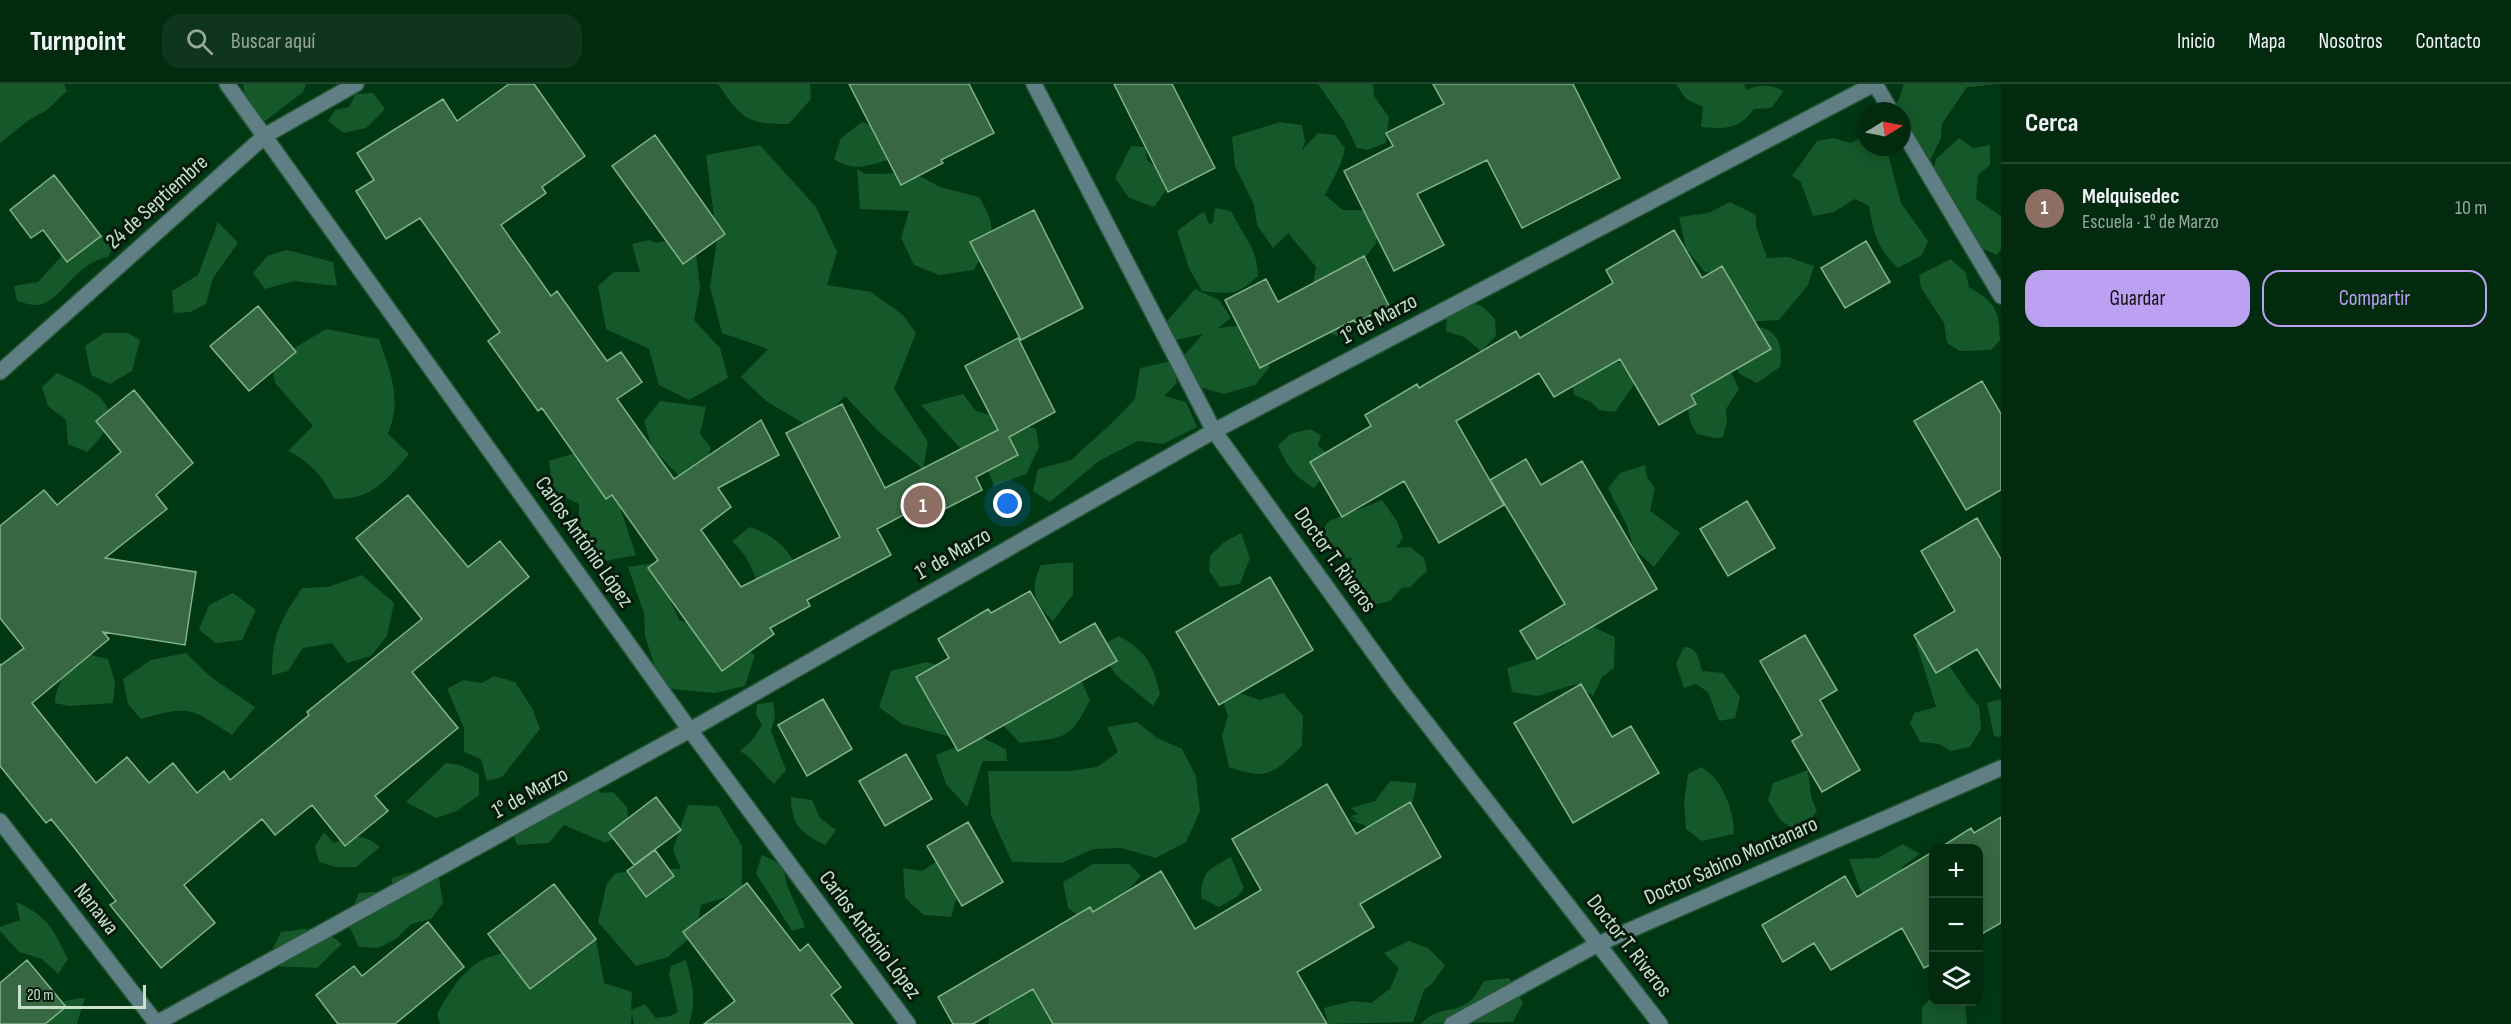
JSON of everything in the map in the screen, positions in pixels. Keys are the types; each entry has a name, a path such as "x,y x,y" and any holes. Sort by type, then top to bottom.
{"street":[{"name":"Carlos António López","path":"227,84 266,135 690,730 908,1024"},
{"name":"24 de Septiembre","path":"0,372 266,135 356,84"},
{"name":"Doctor T. Riveros","path":"1034,84 1214,431 1400,689 1660,1024"},
{"name":"1° de Marzo","path":"156,1024 690,730 1214,431 1874,84"},
{"path":"1874,84 1885,102"},
{"path":"1911,145 2001,296"},
{"name":"Doctor Sabino Montanaro","path":"1452,1024 1599,944 2001,768"},
{"name":"Nanawa","path":"0,821 156,1024"}],"green space":[{"path":"0,84 64,84 67,91 47,110 29,120 0,143"},
{"path":"243,84 306,84 303,92 265,121 246,103"},
{"path":"718,84 810,84 811,99 789,124 763,123 754,121 740,112"},
{"path":"1318,84 1373,84 1374,96 1389,117 1386,143 1367,150 1357,148 1343,120"},
{"path":"1676,84 1744,84 1746,90 1765,86 1784,91 1771,108 1754,109 1742,121 1731,127 1710,128 1701,127 1703,107 1686,99"},
{"path":"1904,84 1998,84 1967,87 1942,124 1941,138 1928,164 1911,149 1911,102 1898,102"},
{"path":"373,93 385,109 366,128 344,133 328,121 335,110 349,107 356,94"},
{"path":"862,122 890,132 888,160 854,167 834,159 841,138"},
{"path":"1280,122 1302,125 1305,141 1302,150 1318,133 1335,135 1345,148 1344,154 1325,195 1343,210 1364,210 1375,219 1377,242 1363,260 1354,321 1337,336 1320,330 1312,290 1316,267 1288,233 1273,248 1257,225 1254,205 1235,166 1232,137"},
{"path":"1833,138 1851,143 1857,140 1857,156 1889,156 1901,203 1928,241 1922,255 1898,268 1877,240 1869,206 1855,199 1834,212 1813,216 1801,182 1792,176 1817,141"},
{"path":"1959,138 1973,148 1990,145 1990,165 1978,175 1976,199 2001,216 2001,249 1997,255 1979,247 1929,187 1936,159"},
{"path":"760,145 816,207 837,252 827,285 871,292 903,315 916,333 894,389 928,442 923,469 878,431 845,396 813,429 766,401 741,377 768,349 722,333 710,287 717,240 706,155"},
{"path":"1131,146 1145,147 1147,160 1160,171 1167,189 1154,207 1129,198 1115,178"},
{"path":"857,169 865,174 914,173 940,187 979,197 990,219 991,234 974,270 939,275 914,265 901,238 909,211 860,209"},
{"path":"1730,202 1756,215 1756,226 1767,258 1788,257 1814,266 1808,285 1779,320 1747,322 1731,302 1727,275 1705,272 1686,249 1679,217 1708,213"},
{"path":"1215,208 1231,211 1252,249 1257,265 1258,276 1233,292 1202,291 1189,268 1177,231 1204,211 1209,224 1213,223"},
{"path":"218,222 238,243 213,278 206,304 190,312 174,313 172,291 198,275"},
{"path":"109,235 117,241 108,257 85,267 52,299 35,305 17,301 14,286 38,282 68,249 88,237"},
{"path":"649,240 655,243 674,240 696,254 700,288 694,320 720,348 728,378 689,400 659,385 649,349 606,329 598,286 614,272 640,272 632,244"},
{"path":"287,250 333,262 337,286 294,281 265,289 253,273 267,256"},
{"path":"1951,259 1966,273 1969,287 1990,302 1997,313 2000,340 1991,350 1960,351 1947,343 1944,323 1921,288 1919,275"},
{"path":"1195,289 1219,300 1231,318 1218,328 1244,325 1271,344 1269,368 1255,385 1224,394 1189,384 1179,361 1203,334 1171,341 1162,327"},
{"path":"1466,301 1482,306 1495,319 1496,336 1481,351 1464,337 1446,331 1447,311"},
{"path":"1735,324 1765,329 1771,332 1780,345 1780,367 1757,383 1738,373"},
{"path":"326,329 379,339 393,386 394,409 388,434 409,454 377,487 358,496 347,498 334,499 316,471 288,451 313,426 275,383 271,362"},
{"path":"104,333 128,333 140,340 132,371 110,384 91,375 85,346"},
{"path":"1602,354 1627,366 1637,380 1615,412 1599,410 1591,402 1574,395 1571,374"},
{"path":"1172,361 1177,383 1164,396 1186,402 1197,427 1163,444 1138,441 1099,461 1050,502 1033,491 1038,469 1071,460 1135,399 1140,368"},
{"path":"1727,364 1739,389 1726,409 1727,421 1723,437 1697,434 1688,413 1688,406 1697,377"},
{"path":"57,373 97,395 105,403 109,413 108,424 101,437 87,452 68,444 66,420 48,406 42,387"},
{"path":"963,394 976,411 1036,429 1039,447 1026,474 994,486 981,452 961,449 921,405"},
{"path":"660,401 706,407 700,434 711,448 702,473 679,476 652,448 644,421"},
{"path":"1310,429 1321,435 1318,446 1331,456 1327,472 1314,488 1292,470 1278,446 1290,434"},
{"path":"575,453 615,493 636,555 600,562 579,542 579,504 553,491 549,461"},
{"path":"1645,465 1647,477 1655,488 1650,511 1680,533 1654,567 1634,549 1627,526 1608,488 1620,473"},
{"path":"1382,500 1397,521 1403,538 1396,548 1410,547 1424,558 1427,571 1410,587 1402,588 1390,601 1373,605 1359,593 1344,568 1353,558 1338,558 1318,536 1329,521"},
{"path":"750,527 775,539 793,560 788,574 764,608 749,563 732,541"},
{"path":"1241,533 1250,558 1240,584 1220,587 1209,571 1210,556 1223,543"},
{"path":"1073,562 1073,594 1053,621 1041,608 1035,595 1035,581 1041,565"},
{"path":"654,563 679,620 720,634 755,655 745,686 714,693 662,688 645,636 644,613 628,567"},
{"path":"362,575 394,603 387,636 371,656 347,663 332,643 303,648 288,671 272,675 272,661 279,629 302,588 328,587"},
{"path":"233,593 256,610 242,640 216,643 199,630 209,605"},
{"path":"1591,626 1615,637 1614,668 1602,677 1593,696 1576,684 1538,696 1512,692 1507,668 1541,657 1564,646 1566,631"},
{"path":"1119,636 1142,653 1155,675 1160,694 1153,706 1117,676 1097,648"},
{"path":"1916,643 1939,643 1943,656 1979,706 1981,729 1970,747 1951,751 1939,744 1920,742 1910,723 1914,713 1936,707"},
{"path":"1684,647 1695,652 1702,671 1723,673 1740,697 1735,718 1719,721 1708,692 1696,684 1684,688 1676,664"},
{"path":"83,653 108,659 115,682 113,703 69,706 55,703 60,683"},
{"path":"186,653 212,678 255,707 232,735 198,714 190,712 170,712 141,719 128,704 123,679 151,660"},
{"path":"926,662 945,667 951,737 902,724 879,707 891,671"},
{"path":"1077,672 1090,700 1076,724 1064,735 1047,740 1020,743 999,721"},
{"path":"494,676 515,682 532,708 540,729 502,777 487,781 481,759 464,752 464,728 447,689 463,680 482,683"},
{"path":"1239,693 1260,700 1283,693 1303,716 1302,746 1276,769 1262,774 1253,774 1229,767 1222,736 1228,716 1222,698"},
{"path":"2001,699 2001,737 1994,736 1987,703"},
{"path":"773,702 775,716 771,731 786,770 774,784 754,762 740,751 753,739 762,725 756,714 757,704"},
{"path":"1137,722 1157,738 1182,749 1196,776 1200,811 1186,842 1156,858 1121,848 1093,849 1062,863 1012,862 991,816 988,771 1069,771 1097,767 1118,752 1107,727"},
{"path":"981,737 1006,749 1007,761 983,761 967,807 946,784 936,755"},
{"path":"446,763 460,765 479,774 479,795 457,811 436,818 406,802"},
{"path":"1701,767 1709,772 1726,796 1734,834 1702,841 1686,829 1684,803 1688,774"},
{"path":"1808,770 1811,797 1817,811 1807,825 1795,830 1780,820 1768,800 1773,783"},
{"path":"1390,781 1417,783 1410,813 1370,828 1347,818 1359,820 1350,816 1358,814 1351,808 1375,801"},
{"path":"590,783 602,793 613,792 627,807 629,829 606,843 564,825 549,843 517,845 510,823 544,812 557,791"},
{"path":"791,797 812,800 820,818 836,830 825,845 799,827 793,815"},
{"path":"688,805 718,806 742,846 742,892 701,905 696,932 668,957 636,966 598,922 607,883 616,873 681,869 673,850"},
{"path":"324,832 334,843 358,837 369,840 380,847 356,867 336,867 319,862 315,846"},
{"path":"1903,844 1920,854 1902,867 1902,906 1876,914 1860,889 1849,859 1878,858"},
{"path":"762,855 783,865 787,885 805,927 792,931 756,873"},
{"path":"1231,857 1244,888 1238,896 1219,907 1201,898 1203,882 1212,868"},
{"path":"936,862 951,871 960,887 951,917 924,915 905,898 903,868 922,871"},
{"path":"1093,864 1129,864 1141,876 1125,893 1086,921 1068,908 1063,882"},
{"path":"412,872 439,878 443,903 431,919 411,924 396,939 378,948 359,947 347,922 359,893 392,891 392,878"},
{"path":"16,902 43,918 58,939 68,959 58,974 42,959 19,952 0,931 0,927 20,920"},
{"path":"304,929 333,937 342,944 317,968 272,966 273,948 281,932"},
{"path":"596,939 604,983 632,992 631,1010 645,1004 656,1018 678,1012 669,975 671,966 686,960 693,999 689,1024 634,1024 632,1014 631,1024 440,1024 437,1014 445,1000 459,980 477,963 517,950"},
{"path":"1409,941 1428,948 1445,965 1433,983 1424,990 1413,1022 1328,1024 1324,1008 1352,1001 1371,1003 1390,989 1399,968 1384,953"},
{"path":"1042,954 1086,1024 988,1024 994,972"},
{"path":"1509,978 1523,1003 1513,1022 1421,1024 1434,1014 1457,1008 1470,1001 1484,981"},
{"path":"85,998 77,1024 32,1024 56,1005 69,1000"},
{"path":"1929,1000 1929,1006 1965,1006 1967,1024 1922,1024 1922,1007"}],"building":[{"path":"509,84 534,84 585,156 542,187 546,193 501,225 551,296 557,291 607,361 621,352 642,382 617,399 674,479 761,420 779,455 718,488 731,507 701,530 741,587 840,537 786,433 842,404 885,488 998,430 965,366 1018,338 1055,412 1009,437 1018,455 976,477 982,490 943,510 937,497 877,529 891,555 807,600 810,606 770,628 774,634 722,671 648,568 658,560 612,495 606,499 542,408 538,411 488,341 500,332 420,218 386,239 356,191 374,180 357,153 443,99 457,121"},
{"path":"849,84 969,84 994,133 941,160 943,163 901,185"},
{"path":"1114,84 1172,84 1215,168 1168,192"},
{"path":"1433,84 1573,84 1620,178 1522,228 1487,160 1417,194 1444,245 1394,271 1344,171 1393,146 1386,133 1444,104"},
{"path":"655,135 725,234 683,264 612,166"},
{"path":"54,175 101,236 67,262 43,230 31,238 10,210"},
{"path":"1034,210 1083,308 1021,340 970,242"},
{"path":"1674,230 1702,278 1722,266 1771,349 1691,395 1696,404 1659,425 1620,359 1554,397 1539,373 1456,421 1504,505 1439,543 1404,481 1342,517 1310,462 1371,426 1365,415 1417,384 1419,388 1516,331 1520,338 1613,283 1606,270"},
{"path":"1866,241 1890,282 1845,308 1821,268"},
{"path":"1364,256 1389,306 1356,323 1354,320 1260,368 1225,300 1266,279 1278,302"},
{"path":"258,306 296,352 249,391 210,346"},
{"path":"1982,381 2001,414 2001,490 1966,510 1914,421"},
{"path":"134,390 193,463 156,495 167,509 105,558 196,572 185,645 103,632 109,639 32,703 96,783 127,757 149,783 173,763 197,793 224,771 230,780 309,715 307,712 422,619 356,538 408,495 468,567 500,541 529,577 412,672 458,728 375,796 388,811 345,846 312,805 275,835 262,819 184,885 215,923 161,968 110,905 116,901 73,846 51,819 46,823 0,766 0,664 24,648 0,618 0,526 44,490 57,505 121,452 96,421"},
{"path":"1526,459 1541,485 1582,461 1657,589 1537,659 1520,631 1565,604 1490,480"},
{"path":"1747,501 1775,548 1728,576 1700,529"},
{"path":"1977,518 2001,559 2001,688 1977,649 1936,673 1914,635 1955,611 1921,551"},
{"path":"1270,577 1313,650 1219,705 1176,632"},
{"path":"1030,591 1060,643 1095,623 1117,661 958,751 916,677 949,658 938,639 988,609 991,613"},
{"path":"1805,635 1837,690 1820,700 1860,770 1822,792 1792,741 1802,735 1760,661"},
{"path":"1581,684 1612,737 1631,726 1659,773 1573,823 1514,723"},
{"path":"823,699 852,749 807,776 778,725"},
{"path":"906,754 932,799 885,826 859,781"},
{"path":"1327,784 1356,834 1410,802 1441,857 1360,904 1374,927 1297,972 1327,1024 1053,1024 1033,989 973,1024 953,1024 938,997 1090,907 1093,912 1161,871 1195,929 1261,890 1232,839"},
{"path":"656,797 681,830 634,865 609,833"},
{"path":"2001,817 2001,923 1983,933 1983,844 1946,844 1971,828 1974,833"},
{"path":"968,822 1003,882 962,906 927,846"},
{"path":"655,850 674,876 646,897 627,871"},
{"path":"1929,854 1929,966 1924,968 1902,928 1831,970 1814,943 1783,962 1762,925 1845,876 1857,897"},
{"path":"747,883 800,951 808,944 841,987 831,995 853,1024 704,1024 735,1001 683,932"},
{"path":"554,884 596,939 530,989 488,934"},
{"path":"428,922 464,967 395,1024 338,1024 316,995 354,966 362,976"},
{"path":"27,960 66,1007 45,1024 0,1024 0,983"}],"place":[{"name":"Melquisedec","path":"923,505"}]}
